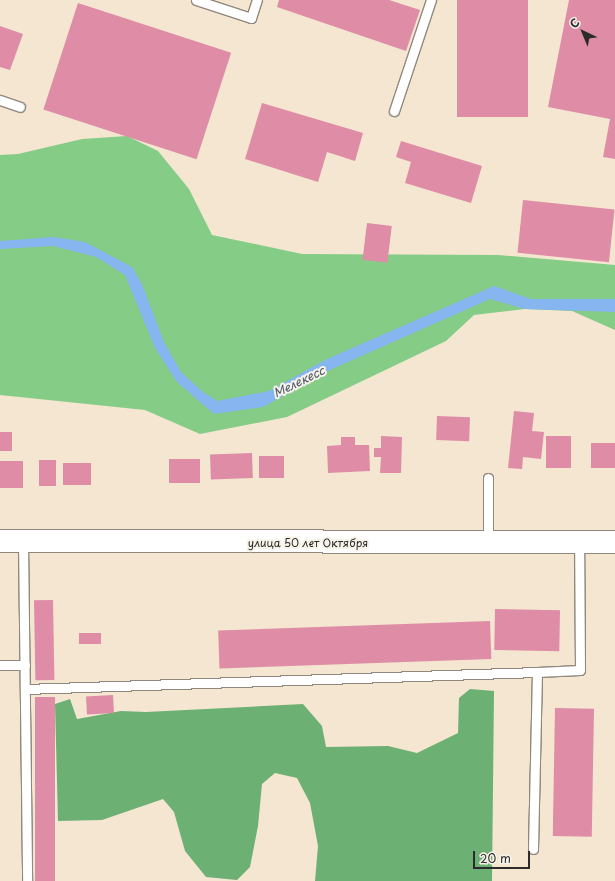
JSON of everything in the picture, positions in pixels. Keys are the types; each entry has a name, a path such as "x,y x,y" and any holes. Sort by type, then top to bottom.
{"main road":[{"name":"улица 50 лет Октября","path":"0,541 488,543 615,542"}],"lane":[{"path":"196,0 251,18 257,0"},
{"path":"394,111 431,0"},
{"path":"0,100 20,106"},
{"path":"488,478 488,543"},
{"path":"23,541 27,881"},
{"path":"25,689 580,670 579,542"},
{"path":"0,665 25,665"},
{"path":"533,849 537,672"}],"green space":[{"path":"127,136 158,151 189,189 212,235 302,254 498,255 615,265 615,330 572,311 525,309 474,315 446,341 287,417 200,434 145,410 0,395 0,155 18,154 82,139"},
{"path":"470,689 494,691 492,881 315,881 318,846 310,803 297,778 275,773 262,784 258,826 250,867 237,880 206,877 185,851 174,812 163,799 102,820 58,821 55,704 70,699 77,719 121,711 146,712 303,704 322,726 326,747 388,746 417,753 458,733 459,698"}],"water":[{"name":"Мелекесс","path":"54,237 85,242 132,267 142,284 164,342 181,372 203,392 217,401 269,391 327,359 494,286 531,299 615,299 615,312 525,309 490,299 332,369 263,407 214,414 177,382 155,348 125,275 96,257 53,246 0,249 0,241"}],"building":[{"path":"279,0 389,0 420,10 406,51 277,7"},
{"path":"457,0 528,0 528,117 457,117"},
{"path":"569,0 615,0 615,159 603,157 610,119 548,107"},
{"path":"78,3 231,53 197,159 43,110"},
{"path":"0,26 23,34 10,70 0,67"},
{"path":"262,103 363,133 355,161 327,152 318,182 245,159"},
{"path":"401,141 482,166 471,203 405,183 411,162 396,157"},
{"path":"523,200 614,210 609,262 517,253"},
{"path":"367,223 392,226 387,263 362,260"},
{"path":"514,411 534,413 532,431 544,432 541,459 523,457 522,469 508,468"},
{"path":"437,416 470,417 469,441 436,440"},
{"path":"0,432 12,432 12,451 0,451"},
{"path":"381,436 402,437 401,473 380,473 381,457 374,457 374,448 381,448"},
{"path":"546,436 571,436 571,468 546,468"},
{"path":"341,437 355,437 355,445 369,445 370,471 328,473 327,446 341,445"},
{"path":"591,443 615,443 615,468 591,468"},
{"path":"252,453 253,478 211,479 210,454"},
{"path":"259,456 284,456 284,478 259,478"},
{"path":"169,459 200,459 200,483 169,483"},
{"path":"39,460 56,460 56,486 39,486"},
{"path":"0,461 23,461 23,488 0,488"},
{"path":"63,463 91,463 91,485 63,485"},
{"path":"34,600 53,600 54,680 35,680"},
{"path":"495,609 560,610 559,651 494,650"},
{"path":"490,621 491,659 219,668 218,630"},
{"path":"79,633 101,633 101,644 79,644"},
{"path":"113,695 114,713 87,714 86,696"},
{"path":"35,697 55,697 55,881 35,881"},
{"path":"555,708 594,709 592,837 553,836"}]}
